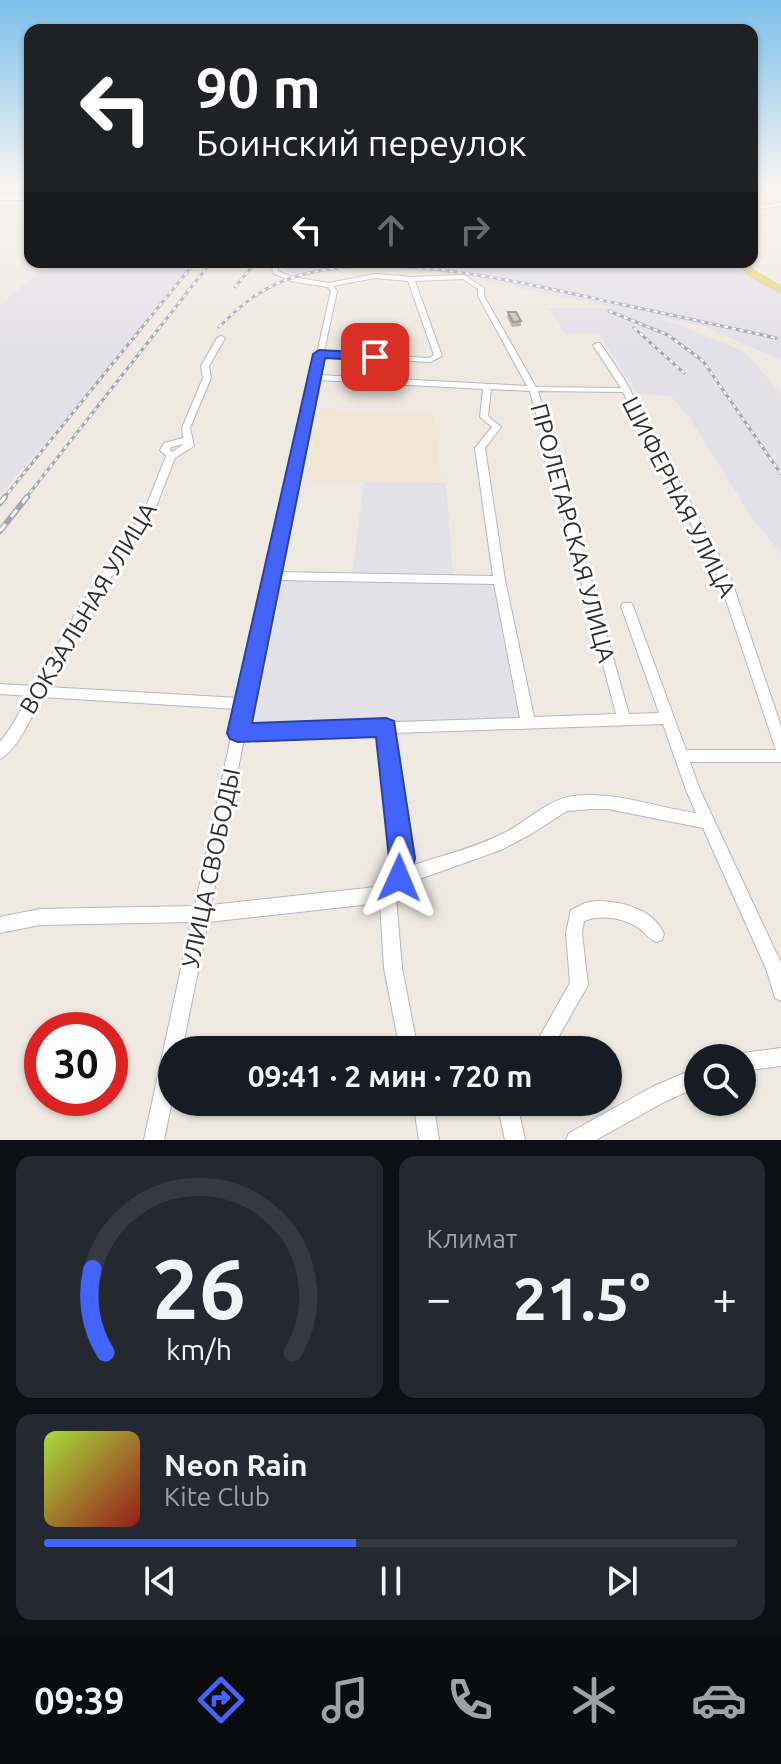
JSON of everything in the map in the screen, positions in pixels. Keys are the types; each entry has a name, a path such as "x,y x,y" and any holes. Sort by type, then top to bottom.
{"main road":[{"path":"747,268 781,291"}],"street":[{"path":"275,268 275,272 283,277 329,285"},
{"name":"ПРОЛЕТАРСКАЯ УЛИЦА","path":"329,285 375,276 411,279 464,277 481,288 481,296 533,389 541,418 549,427 547,438 624,719"},
{"path":"319,354 437,358 411,279"},
{"name":"УЛИЦА СВОБОДЫ","path":"175,1036 334,291 329,285"},
{"name":"ВОКЗАЛЬНАЯ УЛИЦА","path":"0,753 40,690 81,614 150,509 171,456 189,446 186,428 207,378 205,366 221,338"},
{"name":"ШИФЕРНАЯ УЛИЦА","path":"597,345 625,390 724,576 781,746"},
{"path":"314,377 533,389 625,390"},
{"path":"487,387 484,417 497,427 480,448 499,580 528,722"},
{"path":"271,576 499,580"},
{"name":"ПРОЛЕТАРСКАЯ УЛИЦА","path":"627,606 681,756 775,970 781,992"},
{"path":"0,689 244,704"},
{"path":"238,733 668,718"},
{"path":"386,727 402,858 399,878 388,894 393,968 406,1036"},
{"path":"681,756 781,756"},
{"path":"399,878 484,852 534,824 554,807 576,802 638,807 708,822"},
{"path":"0,925 40,917 201,914 388,894"},
{"path":"549,1036 579,985 574,933 577,916 592,910 628,914 645,920 656,934"},
{"path":"756,1060 781,1057"},
{"path":"576,1140 684,1084"},
{"name":"УЛИЦА СВОБОДЫ","path":"154,1140 159,1116"},
{"path":"425,1116 429,1140"},
{"path":"510,1116 516,1140"}],"shaded area":[{"path":"43,268 194,268 0,495 0,305"},
{"path":"284,268 347,268 293,275"},
{"path":"347,268 746,268 781,293 781,360 703,326 659,317 745,352 781,394 781,553 752,518 690,418 671,396 637,394 599,333 566,334 547,308 618,308 437,272"},
{"path":"319,411 434,415 441,482 307,481"},
{"path":"364,482 446,483 453,575 352,574"},
{"path":"283,579 496,584 520,718 254,727"}],"building":[{"path":"508,312 516,312 521,321 513,322"}],"railway":[{"path":"3,499 190,268"},
{"path":"25,499 206,268"},
{"path":"235,287 251,268"},
{"path":"219,327 253,297 282,281 343,268"},
{"path":"420,268 539,286 776,338"},
{"path":"609,311 668,335 703,361 781,474"},
{"path":"634,328 684,373"},
{"path":"0,503 5,497"},
{"path":"0,531 27,497"}],"route":[{"path":"375,357 319,354 238,733 386,727 402,858 399,878"}]}
